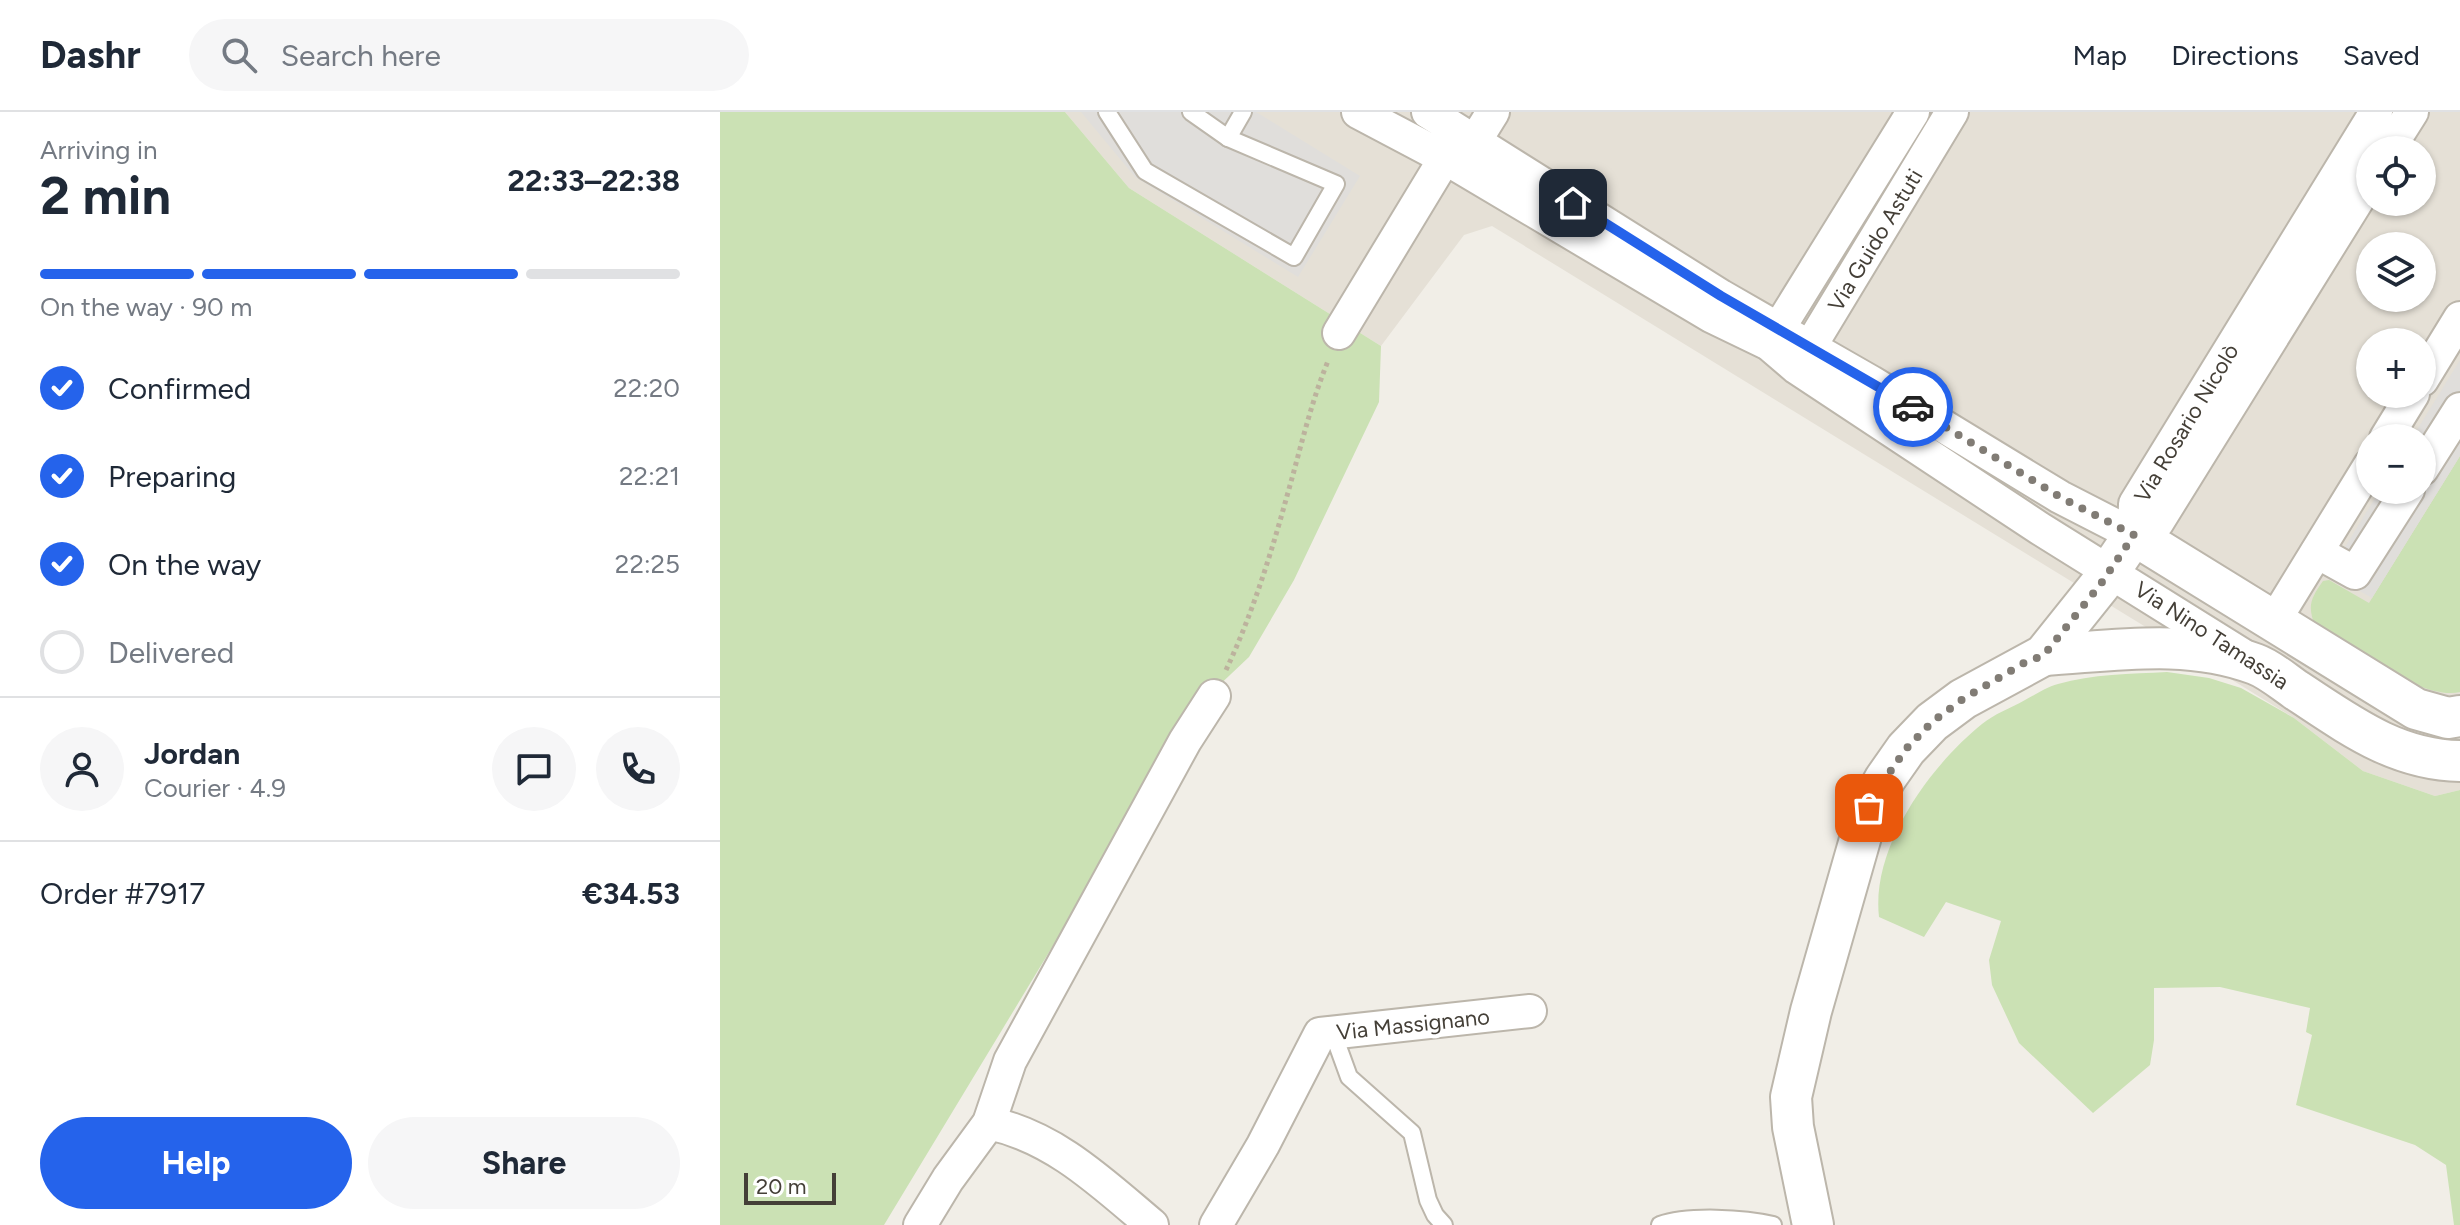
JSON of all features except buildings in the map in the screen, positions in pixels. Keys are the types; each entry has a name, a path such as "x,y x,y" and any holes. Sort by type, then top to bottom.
{"street":[{"name":"Via Nino Tamassia","path":"1358,112 1445,158 1711,316 1774,336"},
{"path":"1339,333 1445,158 1475,141 1493,112"},
{"name":"Via Guido Astuti","path":"1774,336 1913,112"},
{"name":"Via Guido Astuti","path":"1804,358 1952,112"},
{"name":"Via Rosario Nicolò","path":"2356,203 2157,523 2134,535 2135,504 2376,112"},
{"path":"2397,136 2412,112"},
{"name":"Via Nino Tamassia","path":"1443,116 1475,141 1721,296 2039,528 2110,570 2376,741 2408,755 2460,761"},
{"path":"1443,116 1445,158"},
{"path":"2436,357 2460,318"},
{"name":"Via Nino Tamassia","path":"1804,358 2134,535 2416,709 2448,718 2460,716"},
{"path":"2436,447 2460,409"},
{"path":"2273,623 2356,488"},
{"path":"2317,552 2355,573 2399,504"},
{"path":"2044,655 2134,535"},
{"path":"1813,1225 1793,1127 1791,1097 1811,1011 1869,808 1906,749 1932,722 1963,699 2024,663 2044,655 2155,647 2201,651 2257,664"},
{"path":"920,1225 948,1179 989,1123 1010,1061 1185,741 1214,696"},
{"name":"Via Massignano","path":"1216,1225 1263,1145 1320,1034 1530,1011"},
{"path":"989,1123 1017,1129 1045,1142 1086,1170 1152,1225"}],"lane":[{"path":"1107,112 1145,171 1294,257 1336,184 1228,138 1191,112"},
{"path":"1228,138 1243,112"},
{"path":"1333,1033 1349,1077 1412,1133 1435,1222"},
{"path":"1660,1225 1671,1221 1738,1219 1773,1225"}],"path":[{"path":"1214,696 1240,642 1287,498 1315,391 1339,333"}],"shaded area":[{"path":"1065,112 2460,112 2460,790 2435,796 2363,771 2294,718 1492,226 1464,235 1381,346 1129,188"},
{"path":"1081,112 1256,112 1360,176 1298,277 1135,177"},
{"path":"2460,360 2460,456 2436,495 2436,424 2421,424 2430,408 2436,408 2436,399"},
{"path":"2371,504 2430,504 2372,598 2329,573"}],"green space":[{"path":"720,112 1065,112 1129,188 1381,346 1379,402 1294,580 1249,657 1175,727 1057,939 884,1225 720,1225"},
{"path":"2460,456 2460,692 2444,693 2426,689 2387,671 2316,628 2311,614 2313,598 2323,581 2329,580 2369,603 2430,504 2436,504 2436,495"},
{"path":"2167,672 2209,678 2241,688 2294,718 2363,771 2435,796 2460,790 2460,1225 2454,1225 2446,1165 2415,1145 2296,1105 2312,1035 2306,1032 2310,1008 2220,987 2154,988 2154,1040 2150,1065 2093,1113 2019,1043 1992,985 1989,960 2001,921 1946,902 1924,937 1879,917 1879,890 1884,863 1894,836 1924,785 1962,741 1997,714 2058,684 2098,676"}],"way so far":[{"path":"1869,808 1906,749 1932,722 1963,699 2024,663 2044,655 2100,585 2134,535 2060,497 1913,407"}],"route":[{"path":"1573,203 1721,296 1913,407"}]}
